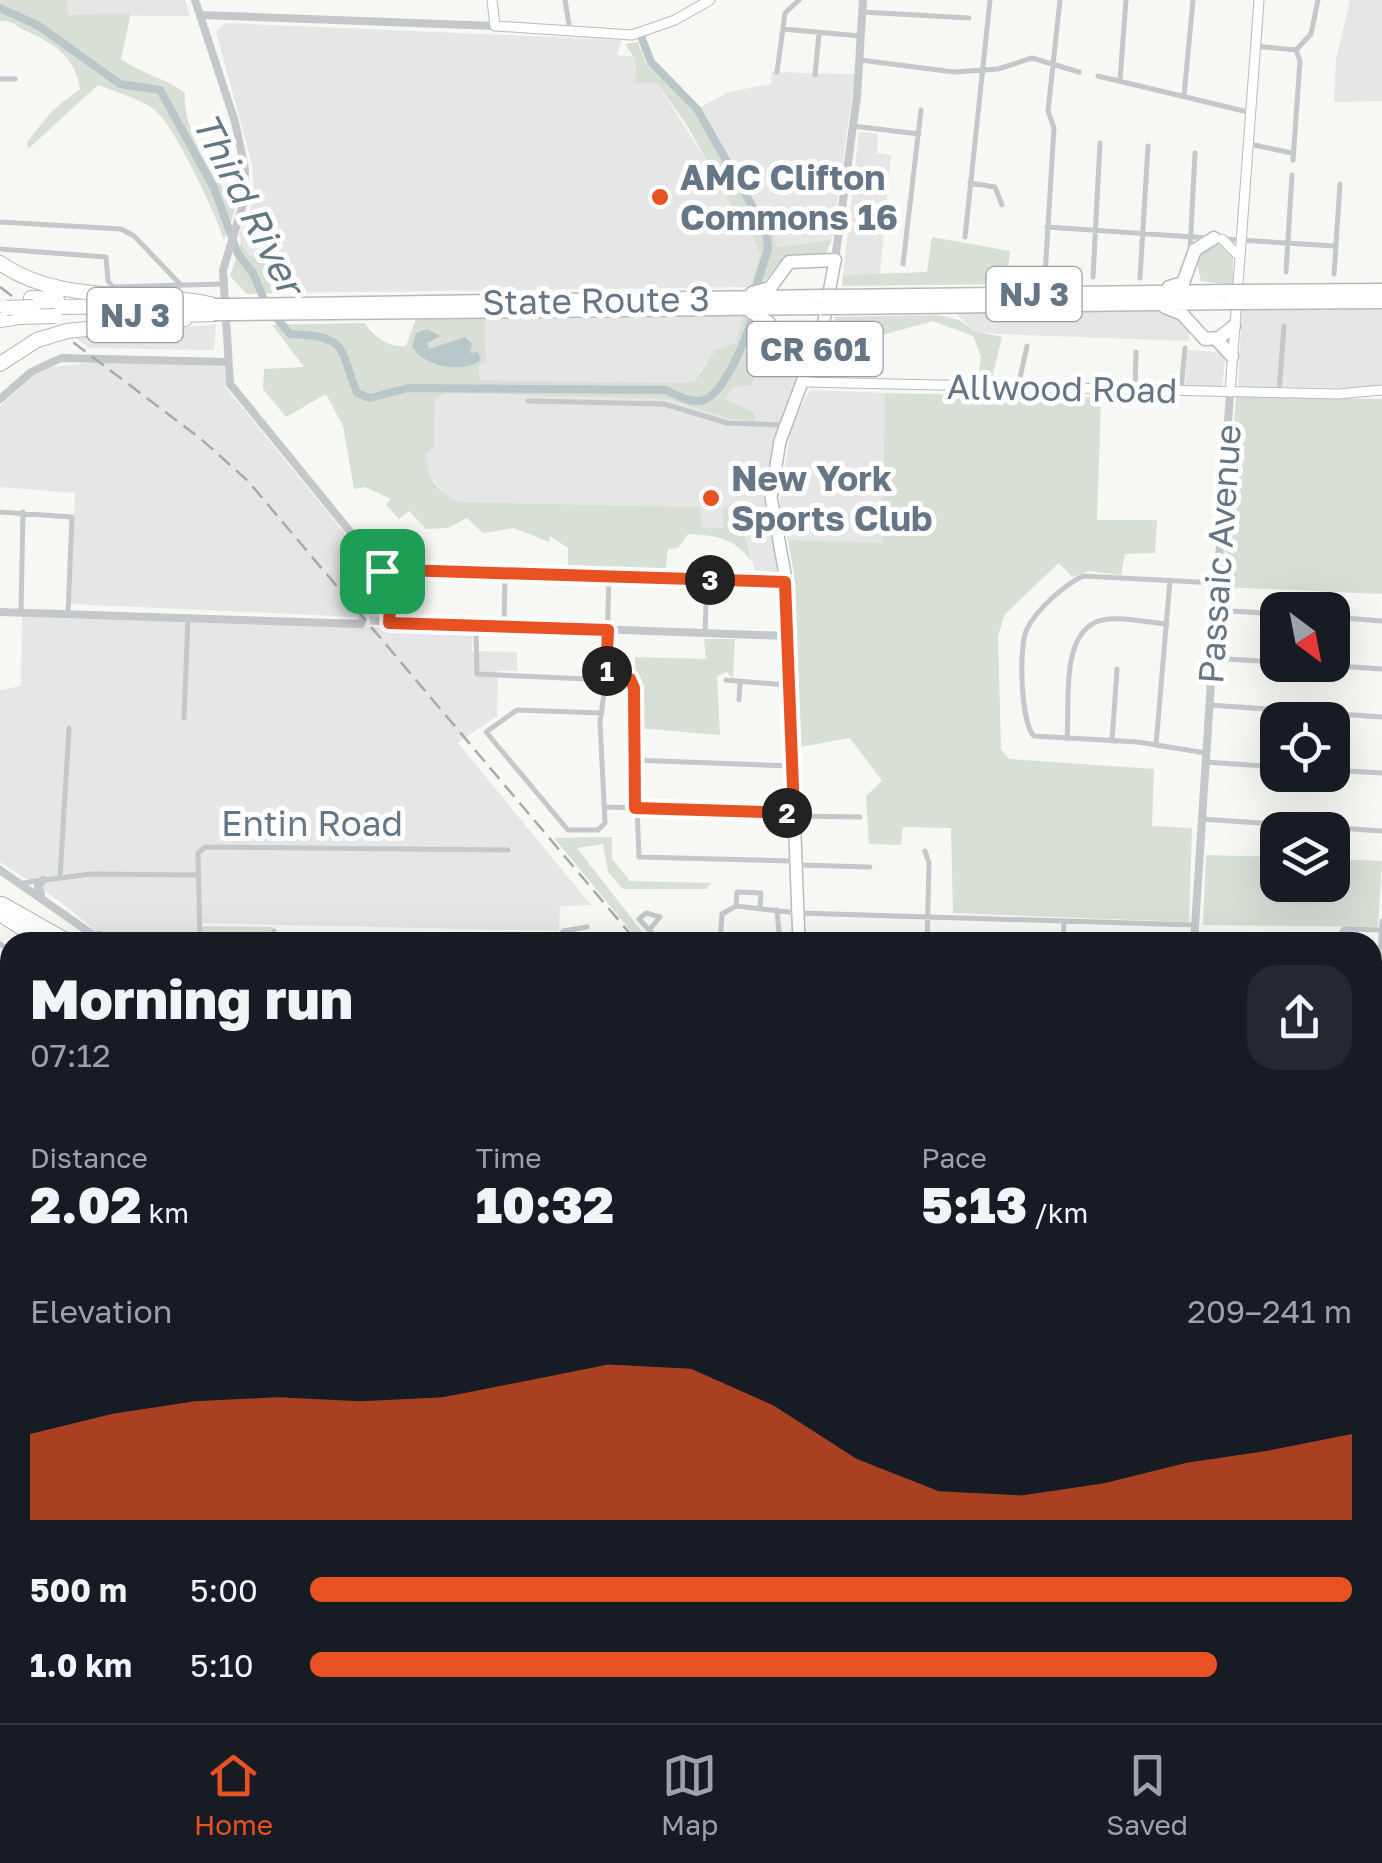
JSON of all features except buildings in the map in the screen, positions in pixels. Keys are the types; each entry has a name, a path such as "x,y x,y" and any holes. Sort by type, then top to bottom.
{"highway":[{"path":"1107,292 1178,286 1198,247 1218,238"},
{"path":"789,262 835,260"},
{"path":"637,300 761,292 770,288 789,262"},
{"path":"789,262 783,276 789,289 829,302"},
{"path":"0,263 27,278 56,287 170,296 214,310"},
{"path":"1190,264 1200,284 1236,297"},
{"name":"State Route 3","path":"269,309 350,304 637,300 1146,304 1382,290"},
{"name":"State Route 3","path":"269,309 736,309 1107,292 1382,302"},
{"path":"1192,326 1204,309 1236,297"},
{"path":"780,338 779,324 786,315 829,302"},
{"path":"1146,304 1176,310 1201,337 1216,339 1234,328"},
{"name":"NJ 3","path":"4,311 193,306 214,310"},
{"name":"NJ 3","path":"43,307 269,309"},
{"path":"736,309 763,318 780,338 814,353"},
{"path":"0,364 36,340 67,330 214,310"},
{"path":"1216,339 1232,356"},
{"path":"1,907 31,932"},
{"path":"1,907 43,932"},
{"path":"1,907 50,932"}],"main road":[{"path":"493,2 495,26 570,26 639,33 710,0"},
{"name":"Passaic Avenue","path":"1230,392 1259,0"},
{"path":"1218,238 1238,256"},
{"name":"CR 601","path":"799,932 785,582 771,497 785,425 814,353 835,260"},
{"name":"Allwood Road","path":"802,382 1230,392 1382,390"}],"street":[{"path":"195,0 243,155 245,192 228,247 224,284 228,362 235,394 382,571 391,591 384,623 786,636"},
{"path":"565,0 570,26"},
{"path":"776,72 789,6 799,0"},
{"path":"783,29 860,36 863,0"},
{"path":"966,237 990,0"},
{"path":"1044,275 1053,141 1048,112 1060,0"},
{"path":"1120,80 1126,0"},
{"path":"1184,96 1194,0"},
{"path":"1296,50 1312,34 1318,0"},
{"path":"862,12 970,18"},
{"path":"201,15 495,26"},
{"path":"815,75 820,32"},
{"name":"CR 601","path":"835,260 854,126 860,36"},
{"path":"1254,46 1296,50"},
{"path":"1246,143 1293,157 1300,61 1296,50"},
{"path":"860,60 942,72 984,71 1032,58 1079,72"},
{"path":"1098,76 1248,112"},
{"path":"0,79 15,79"},
{"path":"903,264 921,110"},
{"path":"854,126 918,134"},
{"path":"1093,276 1100,143"},
{"path":"1140,278 1148,146"},
{"path":"1190,264 1195,153"},
{"path":"1286,272 1292,174"},
{"path":"970,183 995,187 1002,205"},
{"path":"1334,274 1340,184"},
{"path":"0,222 121,229 181,285"},
{"path":"1048,227 1336,246"},
{"path":"0,250 106,257 108,281 113,287 224,284"},
{"path":"1279,392 1284,326"},
{"path":"1018,387 1026,346"},
{"path":"1181,391 1185,348"},
{"path":"1135,390 1136,352"},
{"path":"0,399 23,377 58,359 228,362"},
{"name":"Passaic Avenue","path":"1195,932 1230,392"},
{"path":"528,401 664,404 716,421 785,425"},
{"path":"0,512 70,514 68,614"},
{"path":"21,613 23,512"},
{"path":"382,571 785,582"},
{"path":"504,627 505,573"},
{"path":"606,678 609,576"},
{"path":"1217,583 1083,576 1027,628 1023,644 1026,726 1034,736 1156,745 1260,764"},
{"path":"705,634 707,580"},
{"path":"1156,745 1170,580"},
{"path":"1215,610 1260,613"},
{"path":"0,612 357,622"},
{"path":"184,718 188,618"},
{"path":"1350,619 1382,621"},
{"path":"1067,739 1072,651 1078,637 1101,620 1167,624"},
{"path":"476,626 475,674 632,681 638,856 870,867"},
{"path":"1212,658 1260,661"},
{"path":"1350,667 1382,669"},
{"path":"1112,741 1117,670"},
{"path":"726,680 789,685"},
{"path":"739,700 740,684"},
{"path":"602,713 517,710 486,732 565,829 602,828 606,807 602,713 605,687"},
{"path":"1209,705 1382,717"},
{"path":"60,878 69,728"},
{"path":"633,760 793,766"},
{"path":"1350,771 1382,774"},
{"path":"606,807 860,817"},
{"path":"1202,820 1382,831"},
{"name":"Entin Road","path":"20,884 60,878 198,875 198,853 208,846 508,850"},
{"path":"925,851 930,863 927,932"},
{"path":"0,886 4,873 87,932"},
{"path":"198,875 200,932"},
{"path":"43,880 38,888 44,898"},
{"path":"736,906 736,892 761,894 760,907"},
{"path":"721,932 722,914 736,906 798,913 1195,925"},
{"path":"777,910 779,932"},
{"path":"1382,921 1382,942"},
{"path":"1064,922 1064,932"},
{"path":"563,932 586,927"},
{"path":"1342,932 1382,930"}],"shaded area":[{"path":"0,0 67,0 68,15 131,13 121,59 185,93 188,120 200,152 219,182 239,199 224,240 204,191 173,133 155,110 135,99 98,85 28,149 27,142 53,110 80,89 73,67 60,51 12,23 0,21"},
{"path":"67,0 185,0 190,16 68,15"},
{"path":"1350,0 1382,0 1382,101 1334,102 1336,59"},
{"path":"226,23 622,40 617,55 634,57 637,84 657,83 736,208 766,220 697,109 729,92 771,84 772,72 855,74 832,240 777,247 753,233 760,255 750,287 282,293 280,255 250,256 239,234 254,200 252,164 216,32"},
{"path":"638,42 646,63 697,109 766,221 741,222 688,127 657,83 636,84 635,59 625,44"},
{"path":"859,132 878,134 877,153 891,155 880,274 843,275"},
{"path":"770,229 777,247 832,240 824,257 778,264 763,283 750,287 760,255 752,232"},
{"path":"932,237 1010,251 1006,284 842,286 843,275 927,272"},
{"path":"241,243 250,256 280,255 282,293 247,294 230,276"},
{"path":"1207,244 1226,245 1233,252 1233,285 1201,281 1196,258"},
{"path":"1242,308 1382,309 1382,384 1361,388 1242,387 1238,384"},
{"path":"1165,310 1189,328 1189,341 997,334 974,331 955,313"},
{"path":"743,315 736,343 705,364 693,383 480,380 479,366 486,360 485,318"},
{"path":"743,315 759,318 778,340 751,386 733,387 725,399 754,412 755,421 732,419 668,399 446,393 435,399 434,447 426,454 435,484 460,502 700,507 702,527 723,528 723,508 738,509 752,562 724,539 688,534 678,548 668,549 665,574 568,570 568,548 550,536 549,542 514,528 483,533 467,518 448,528 426,529 409,511 399,519 386,505 391,499 365,487 354,489 343,426 326,394 286,417 263,389 264,369 304,367 272,325 365,323 382,341 406,346 416,319 485,318 486,360 479,366 480,380 693,383 716,350 736,343"},
{"path":"938,315 959,320 974,331 1002,337 992,378 986,379 986,371 979,372 981,356 973,336 933,321 879,336 833,325 835,317"},
{"path":"216,325 214,350 90,348 70,334"},
{"path":"427,329 441,336 427,343 429,349 465,337 472,344 470,353 478,352 481,360 454,367 426,359 412,347 416,333"},
{"path":"778,340 803,357 801,375 778,429 766,485 782,578 757,578 738,509 723,509 724,528 701,527 700,507 460,502 445,496 427,470 426,454 434,447 435,399 446,393 668,399 754,420 754,411 724,399 733,387 752,386"},
{"path":"1188,350 1226,353 1222,386 1185,386"},
{"path":"110,361 224,367 226,388 378,574 386,593 386,609 379,618 71,604 75,493 0,487 0,406 31,377 51,367"},
{"path":"810,390 885,393 882,544 788,540 779,509 791,426"},
{"path":"885,393 1101,398 1097,520 1157,520 1155,553 1125,554 1121,575 1089,571 1072,577 1059,563 1005,614 998,636 1001,749 1009,759 1154,769 1152,826 1192,828 1189,922 953,913 951,828 903,827 901,845 869,844 866,796 882,781 850,738 800,747 794,573 788,540 882,543"},
{"path":"1236,397 1382,399 1382,594 1222,587"},
{"path":"22,617 363,627 473,636 472,651 517,652 517,671 498,671 497,716 458,743 591,905 560,906 559,931 200,923 199,932 97,932 61,902 0,862 0,690 21,686"},
{"path":"704,639 735,639 733,678 727,672 717,676 720,735 637,728 635,657 706,659"},
{"path":"612,837 612,859 630,881 711,883 706,889 623,889 608,872 603,844 577,848 642,932 632,932 554,838"},
{"path":"1206,855 1260,857 1260,902 1350,902 1350,860 1382,861 1378,927 1203,925"},
{"path":"202,926 273,927 272,932 202,932"}],"waterway":[{"name":"Third River","path":"0,8 39,26 120,84 160,90 214,188 238,254 253,273 266,304"},
{"name":"Third River","path":"639,31 651,62 697,109 766,230 768,249 756,287"},
{"name":"Third River","path":"274,315 290,334 332,341 343,355 357,393 370,398 408,388 666,390 699,401 712,395 726,377 752,318"}],"tunnel":[{"path":"358,620 379,621"}],"railway":[{"path":"0,287 201,439 248,481 629,932"}],"place":[{"name":"AMC Clifton Commons 16","path":"660,197"},
{"name":"New York Sports Club","path":"711,498"}],"route":[{"path":"382,571 785,582 794,813 635,808 631,736 634,688 630,679 606,678 608,630 389,623 391,591 382,571"}]}
